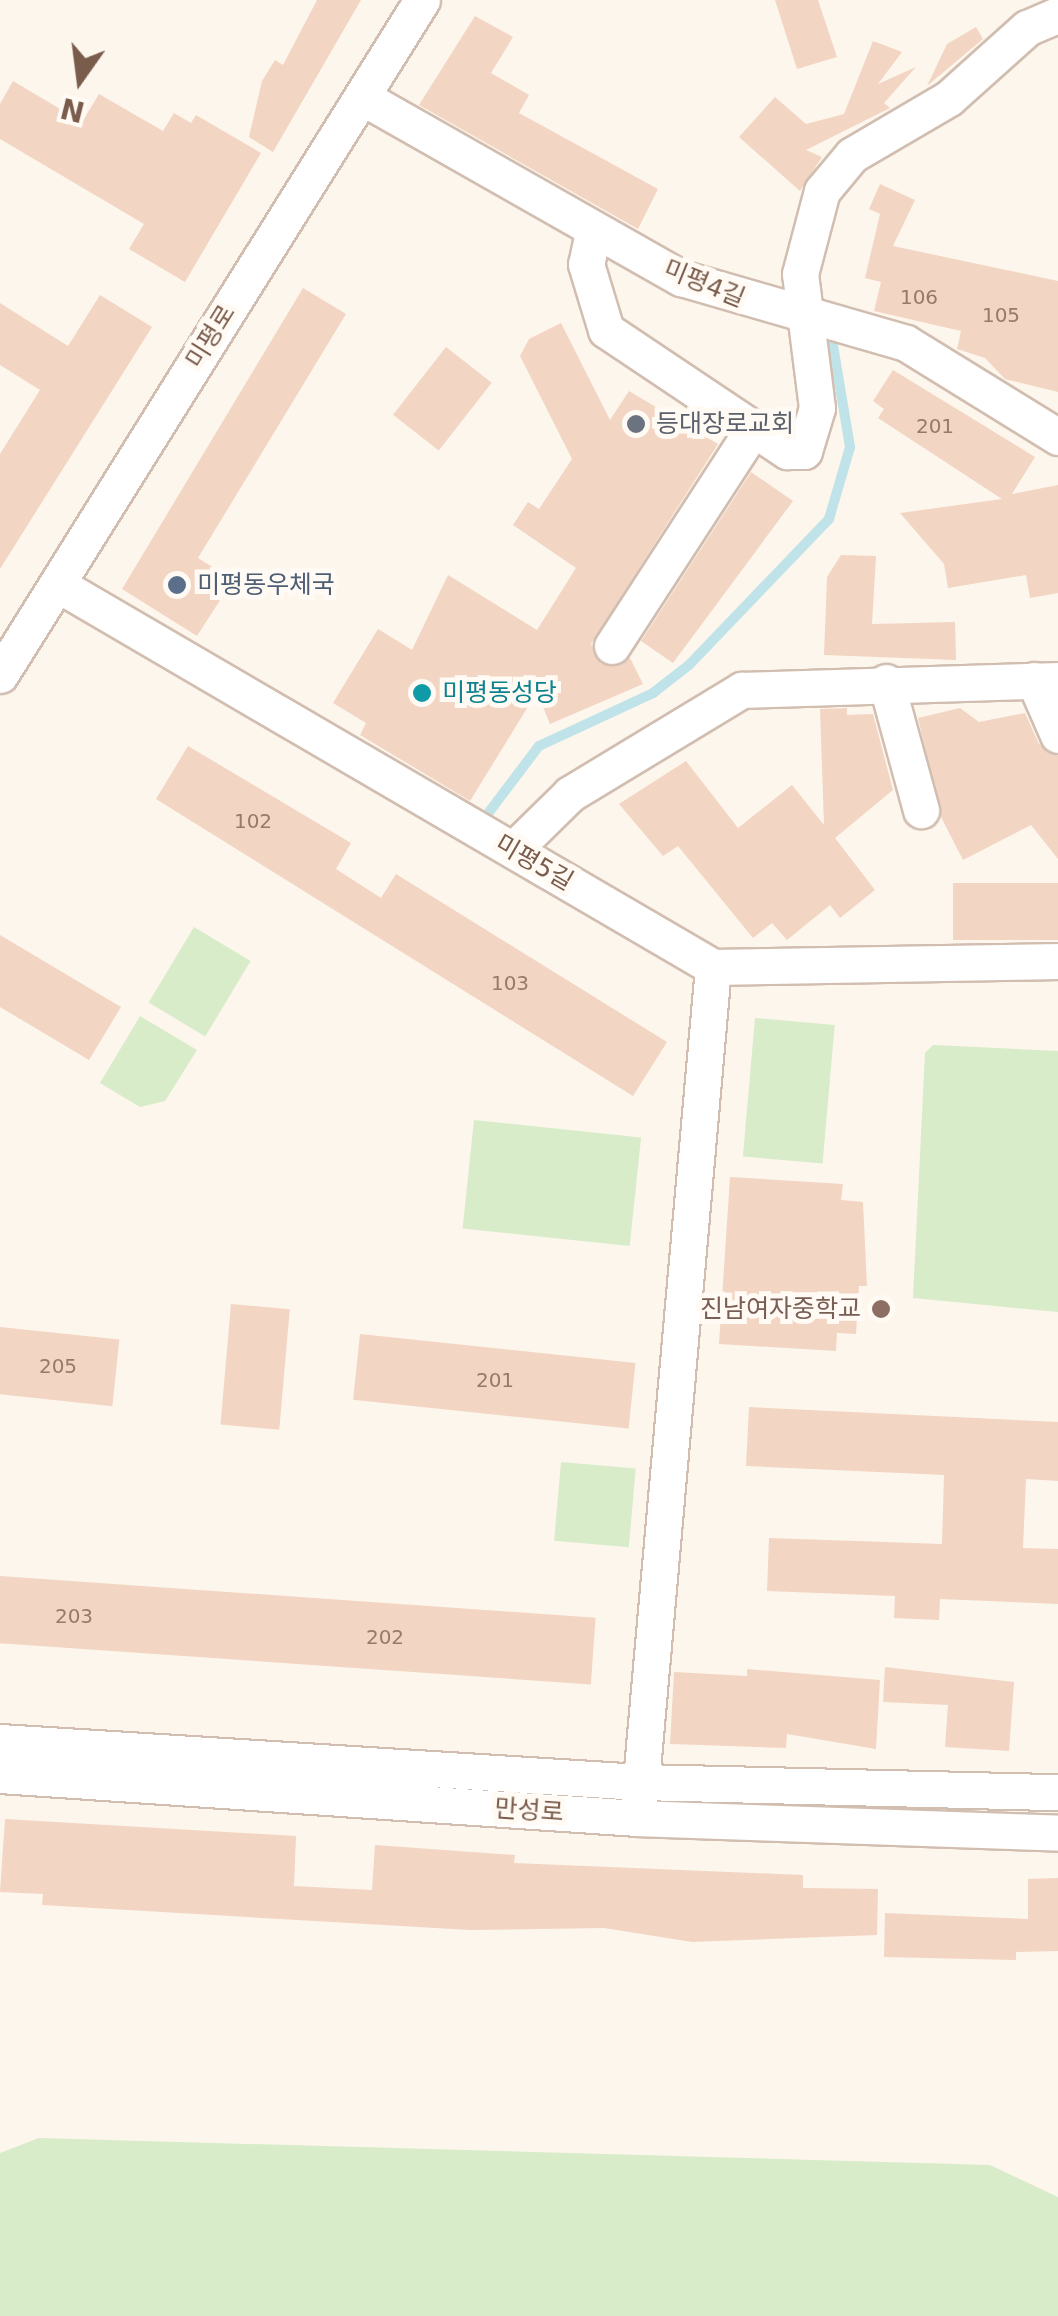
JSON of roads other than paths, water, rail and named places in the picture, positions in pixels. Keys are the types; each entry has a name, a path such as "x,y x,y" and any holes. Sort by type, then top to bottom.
{"street":[{"name":"미평로","path":"0,675 422,0"},
{"path":"592,232 586,264 606,330 794,453 814,436 804,315 805,241 835,172 958,92 1019,15 1058,16"},
{"name":"미평4길","path":"362,97 592,232 708,289 906,342 1058,437"},
{"path":"612,646 753,429"},
{"name":"미평5길","path":"57,584 713,968"},
{"path":"512,850 570,794 742,690 886,682 1046,680 1058,735"},
{"path":"886,682 921,810"},
{"path":"638,1818 713,968 1058,961"},
{"name":"만성로","path":"0,1742 640,1782 1058,1792"},
{"name":"만성로","path":"0,1775 638,1818 1058,1833"}],"waterway":[{"path":"486,816 539,746 653,693 689,665 829,519 850,447 830,328"}],"place":[{"name":"등대장로교회","path":"636,424"},
{"name":"미평동우체국","path":"177,585"},
{"name":"미평동성당","path":"422,693"},
{"name":"진남여자중학교","path":"881,1309"}]}
